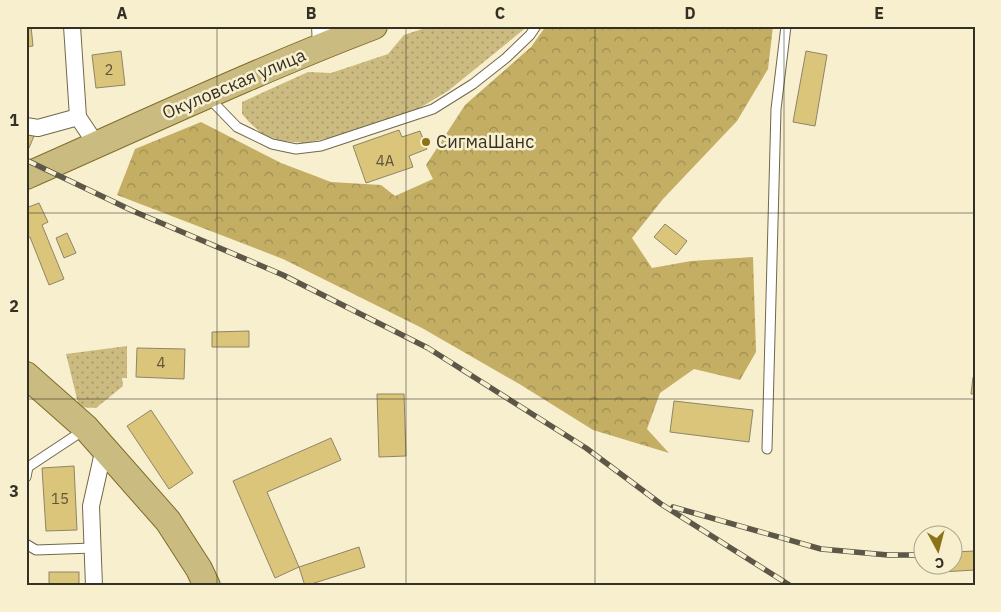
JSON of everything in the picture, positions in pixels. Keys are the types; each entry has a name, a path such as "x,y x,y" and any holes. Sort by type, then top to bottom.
{"main road":[{"name":"Окуловская улица","path":"26,176 206,95 322,36 374,26"},
{"path":"26,375 86,428 168,522 199,568 207,586"}],"street":[{"path":"72,26 78,116 96,144"},
{"path":"26,126 38,128 78,116"},
{"path":"94,586 91,506 104,448"}],"lane":[{"path":"206,95 237,127 272,144 296,148 321,146 433,109 473,84 506,58 530,35 536,26"},
{"path":"767,449 776,108 786,26"},
{"path":"26,477 28,467 86,428"},
{"path":"26,544 36,550 93,548"}],"shaded area":[{"path":"431,26 528,26 448,91 418,109 333,137 306,143 281,141 262,134 242,114 242,102 308,72 331,73 388,54 404,35"},
{"path":"127,346 127,378 122,378 123,386 96,408 79,407 66,354"}],"green space":[{"path":"546,26 773,26 768,69 737,121 663,199 632,238 652,268 691,261 753,257 756,352 740,380 694,369 660,393 647,429 669,453 593,430 521,385 422,328 283,259 117,195 135,149 201,122 281,163 331,182 381,185 395,196 433,179 426,165 465,105 531,47"}],"building":[{"path":"26,26 31,26 33,46 26,47"},
{"path":"121,51 125,85 96,88 92,55"},
{"path":"806,51 827,55 815,126 793,122"},
{"path":"399,130 402,137 420,131 427,149 409,156 413,167 366,183 353,146"},
{"path":"26,133 34,136 29,148 26,147"},
{"path":"39,203 48,222 42,225 64,279 49,285 30,237 26,239 26,208"},
{"path":"665,224 687,241 676,255 654,237"},
{"path":"67,233 76,253 64,258 56,238"},
{"path":"249,331 249,347 212,347 212,332"},
{"path":"137,348 185,349 184,379 136,377"},
{"path":"973,377 975,377 975,394 971,394"},
{"path":"377,394 404,394 406,456 379,457"},
{"path":"674,401 753,410 749,442 670,432"},
{"path":"151,410 193,473 169,489 127,426"},
{"path":"331,438 341,460 267,492 299,567 275,578 233,481"},
{"path":"74,466 77,530 46,531 42,468"},
{"path":"359,547 365,567 305,586 299,567"},
{"path":"975,551 975,570 964,571 964,552"},
{"path":"49,572 79,572 79,586 49,586"}],"railway":[{"path":"26,160 133,211 283,275 428,348 586,448 661,504 791,586"},
{"path":"673,507 821,549 888,555 914,555"}],"place":[{"name":"СигмаШанс","path":"426,142"}]}
